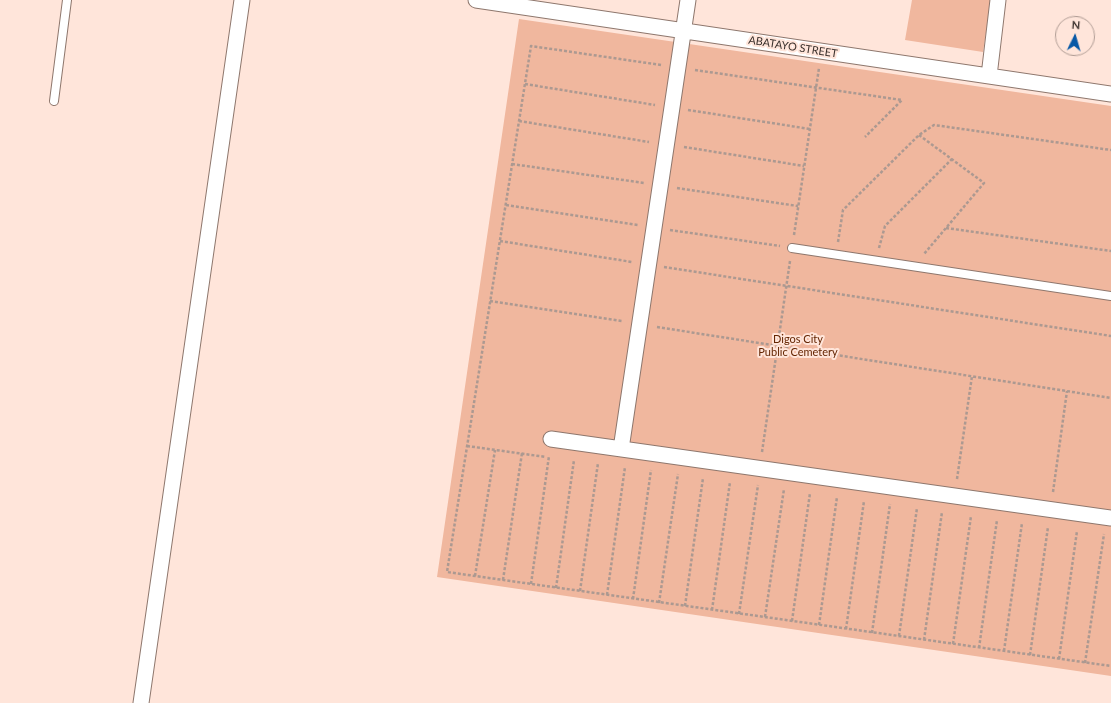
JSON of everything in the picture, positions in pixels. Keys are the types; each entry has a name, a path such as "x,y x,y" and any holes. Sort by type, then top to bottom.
{"street":[{"path":"141,703 242,0"},
{"name":"ABATAYO STREET","path":"476,0 528,4 683,30 1111,94"},
{"path":"624,449 639,324 688,0"},
{"path":"989,76 998,0"},
{"path":"551,439 1109,518"}],"lane":[{"path":"54,100 67,0"},
{"path":"792,248 1111,296"}],"path":[{"path":"865,137 902,100 531,46 447,572 1111,666"},
{"path":"739,614 777,346 822,51"},
{"path":"835,254 844,210 919,135 934,125 1111,150"},
{"path":"914,266 984,183 919,135"},
{"path":"875,260 885,226 952,159"},
{"path":"945,228 1111,251"},
{"path":"500,241 1111,336"},
{"path":"490,301 1111,398"},
{"path":"924,640 972,376"},
{"path":"1030,655 1067,391"},
{"path":"530,584 551,439"},
{"path":"556,588 577,443"},
{"path":"467,446 548,457"},
{"path":"580,591 601,446"},
{"path":"607,595 624,449"},
{"path":"475,576 495,450"},
{"path":"502,580 522,453"},
{"path":"633,598 653,453"},
{"path":"659,602 680,457"},
{"path":"685,606 706,461"},
{"path":"712,610 732,464"},
{"path":"766,617 786,472"},
{"path":"792,621 813,476"},
{"path":"819,625 840,480"},
{"path":"846,629 866,484"},
{"path":"872,632 893,487"},
{"path":"899,636 919,491"},
{"path":"953,644 973,498"},
{"path":"979,648 1000,502"},
{"path":"1004,651 1024,506"},
{"path":"1059,659 1079,514"},
{"path":"1085,663 1109,518"}],"green space":[{"path":"912,0 991,0 983,52 905,40"},
{"name":"Digos City Public Cemetery","path":"519,19 1111,106 1111,676 437,577"}]}
